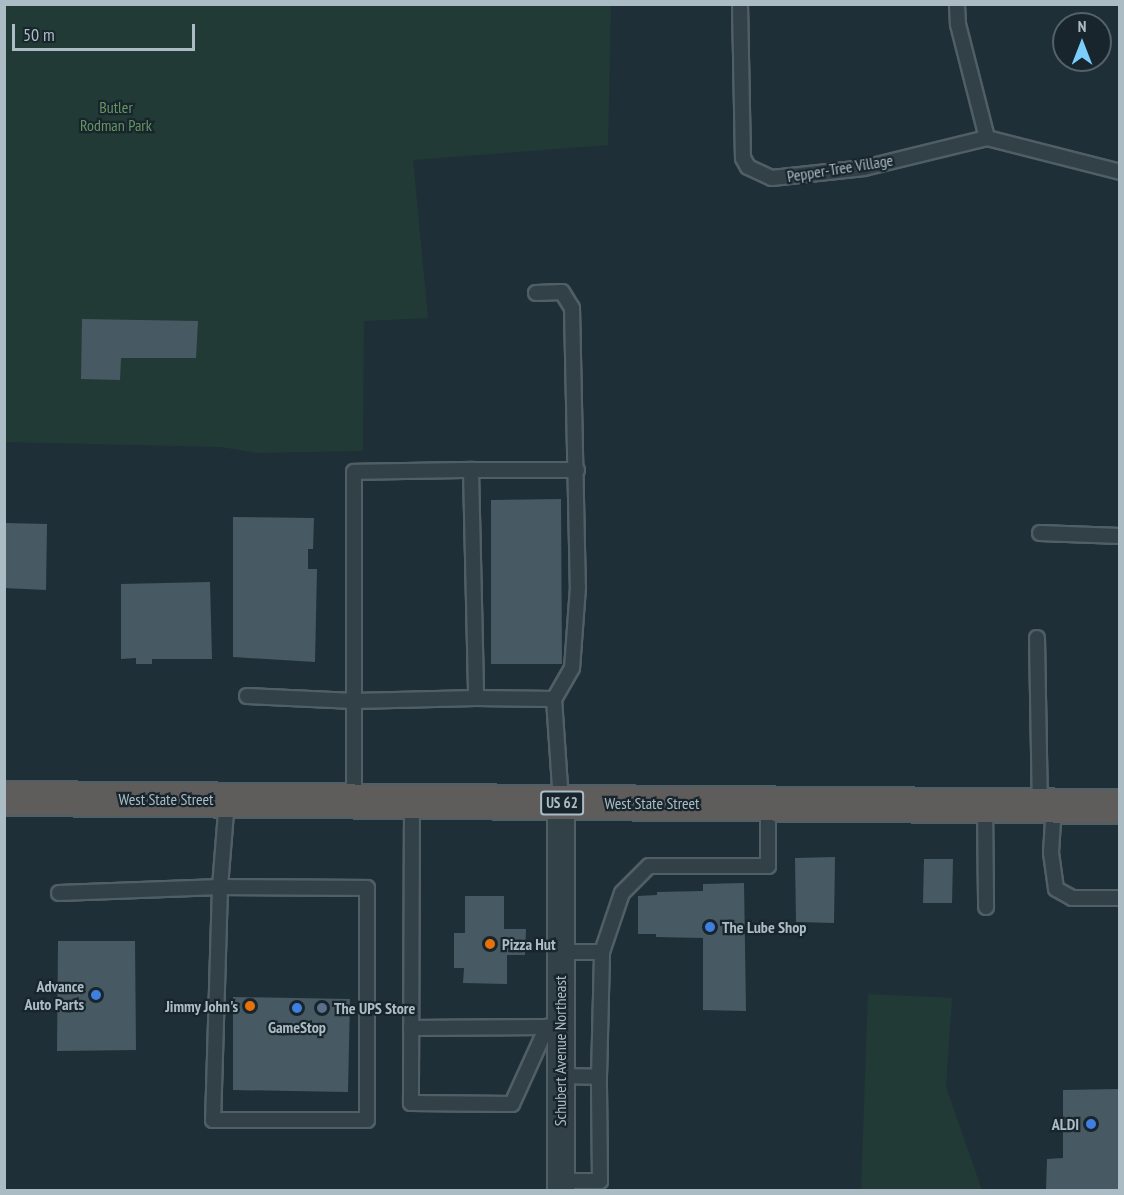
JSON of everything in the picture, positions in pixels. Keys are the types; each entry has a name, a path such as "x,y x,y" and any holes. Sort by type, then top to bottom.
{"highway":[{"name":"West State Street","path":"4,798 1119,806"}],"street":[{"name":"Schubert Avenue Northeast","path":"561,803 560,952 553,1027 560,1076 561,1186"}],"lane":[{"name":"Pepper-Tree Village","path":"740,4 743,158 748,167 761,175 795,177 864,168 987,138 1119,172"},
{"path":"957,4 958,24 987,138"},
{"path":"536,293 562,292 572,308 578,587 572,668 554,699 561,803"},
{"path":"471,470 476,698"},
{"path":"354,801 354,472 577,470"},
{"path":"1040,533 1119,536"},
{"path":"1037,638 1047,805 1056,889 1072,898 1119,898"},
{"path":"247,696 354,701 554,699"},
{"path":"59,893 220,887 367,888 367,1120 213,1120 220,887 227,800"},
{"path":"411,1028 553,1027 512,1104 411,1103 411,1028 412,801"},
{"path":"561,1186 600,1181 599,1077 602,952 622,893 649,866 768,866 768,804"},
{"path":"985,805 986,907"},
{"path":"560,952 602,952"},
{"path":"560,1076 599,1077"}],"green space":[{"name":"Butler Rodman Park","path":"5,5 611,5 608,145 413,160 428,318 364,321 363,451 256,453 221,447 5,442"},
{"path":"868,994 952,998 946,1087 982,1190 861,1190"}],"building":[{"path":"82,319 198,321 196,358 121,358 120,380 81,379"},
{"path":"561,499 562,664 491,664 491,500"},
{"path":"233,517 314,518 313,549 308,549 308,569 317,569 315,662 233,657"},
{"path":"4,523 47,524 46,590 4,588"},
{"path":"210,582 212,659 152,659 152,664 136,664 136,658 121,659 121,584"},
{"path":"835,857 834,923 796,922 795,858"},
{"path":"924,859 953,859 952,903 923,903"},
{"path":"744,883 746,1011 703,1010 703,938 656,937 656,934 638,934 638,896 657,895 657,892 703,891 703,884"},
{"name":"Pizza Hut","path":"465,896 504,896 504,929 526,929 525,955 507,955 507,984 463,983 464,968 454,968 454,933 465,933"},
{"name":"Advance Auto Parts","path":"58,941 135,941 136,1050 57,1051"},
{"path":"233,997 350,999 348,1092 233,1090"},
{"name":"ALDI","path":"1120,1089 1120,1190 1046,1190 1047,1159 1063,1158 1063,1090"}],"place":[{"name":"The Lube Shop","path":"710,927"},
{"name":"Pizza Hut","path":"490,944"},
{"name":"Advance Auto Parts","path":"96,995"},
{"name":"Jimmy John's","path":"250,1006"},
{"name":"GameStop","path":"297,1008"},
{"name":"The UPS Store","path":"322,1008"},
{"name":"ALDI","path":"1091,1124"}]}
